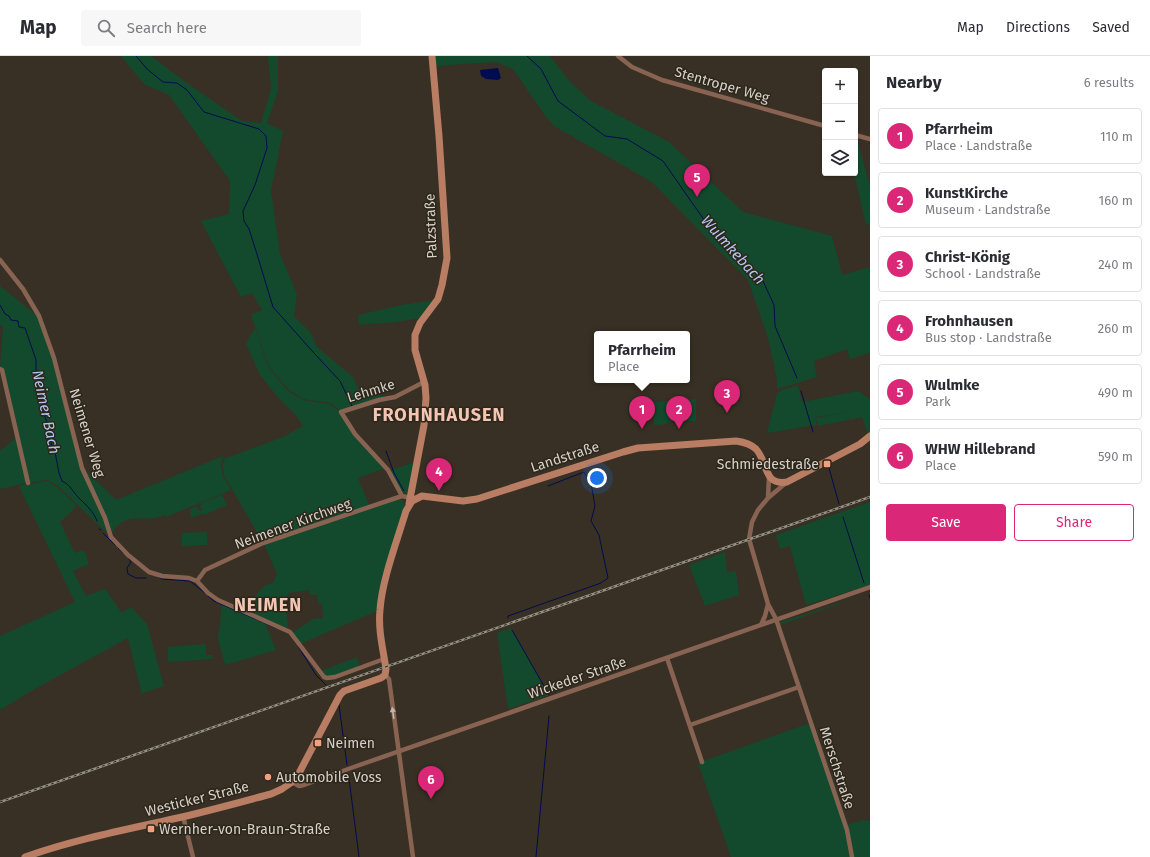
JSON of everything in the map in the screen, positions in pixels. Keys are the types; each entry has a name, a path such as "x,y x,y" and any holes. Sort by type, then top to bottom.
{"main road":[{"name":"Palzstraße","path":"410,501 424,425 426,398 424,382 415,350 415,336 420,323 438,299 447,258 432,56"},
{"path":"769,477 778,482 787,482 860,444 870,436"},
{"name":"Landstraße","path":"422,496 470,500 492,495 623,452 648,447 736,441 744,442 755,448 762,459 769,477"},
{"path":"385,672 380,627 382,594 410,501 422,496 413,485"},
{"name":"Westicker Straße","path":"25,857 106,834 271,794 282,789 292,782 301,770 340,695 344,691 381,678 385,672"}],"street":[{"name":"Stentroper Weg","path":"618,56 632,67 662,80 822,125"},
{"path":"858,136 870,139"},
{"name":"Neimener Weg","path":"0,260 23,289 40,316 54,358 82,468 105,518 111,537 128,555 149,572 162,576 189,578 197,581"},
{"path":"0,369 2,370 13,414 28,484"},
{"name":"Lehmke","path":"402,496 388,470 355,434 341,412 395,397 424,382"},
{"path":"768,498 769,477"},
{"path":"776,619 768,604 749,539 752,522 758,510 768,498 787,482"},
{"path":"402,496 410,501"},
{"name":"Neimener Kirchweg","path":"197,581 205,570 263,543 402,496"},
{"path":"197,581 208,593 218,600 290,632 324,677 334,677 384,659"},
{"name":"Wickeder Straße","path":"292,782 299,786 304,785 552,700 776,619 870,587"},
{"path":"761,625 768,604"},
{"name":"Merschstraße","path":"776,619 846,830 852,857"},
{"path":"667,658 702,762"},
{"path":"385,672 389,679 413,857"},
{"path":"690,724 799,687"},
{"path":"183,816 193,857"}],"green space":[{"path":"121,56 151,56 242,121 261,123 271,89 268,56 278,56 278,91 267,123 283,131 271,191 280,254 297,294 294,316 311,333 317,347 353,377 357,387 386,397 341,411 330,403 303,399 289,390 269,367 251,315 262,310 252,293 241,297 201,221 229,214 230,181 169,95 144,84"},
{"path":"433,56 550,56 570,82 591,101 669,142 743,212 832,236 842,275 870,267 870,353 850,359 847,349 814,361 817,377 777,389 777,379 768,338 748,280 652,182 554,126 546,117 513,69 496,62 434,66"},
{"path":"858,142 870,187 870,224 866,225 855,176 858,176"},
{"path":"0,286 40,318 53,358 82,469 105,518 110,536 58,486 47,480 28,483 0,369 3,327 0,325"},
{"path":"436,300 422,318 389,323 359,325 358,315 401,305"},
{"path":"255,328 268,367 288,391 303,400 329,404 340,412 385,468 358,478 370,507 263,543 224,475 224,459 283,437 303,426 295,414 281,401 260,375 246,344"},
{"path":"798,385 802,402 858,391 870,399 870,432 868,433 862,417 850,420 848,415 849,420 818,426 816,418 816,425 767,433 777,394 782,390","holes":["847,412 816,418 816,417"]},
{"path":"696,399 696,421 667,422 666,424 654,425 653,402"},
{"path":"17,437 26,483 0,489 0,451"},
{"path":"223,456 221,466 223,476 231,490 166,517 165,515 149,519 135,518 123,521 111,534 83,468 116,500"},
{"path":"416,462 408,493 403,493 391,473 394,469"},
{"path":"47,481 58,488 77,506 60,522 75,553 84,550 89,564 73,571 86,596 105,589 122,613 131,607 147,624 164,686 143,693 142,695 128,638 33,690 0,710 0,636 75,602 19,486"},
{"path":"222,495 227,505 204,515 203,513 191,518 190,509 196,506 200,511 202,511 200,506 201,503"},
{"path":"398,500 402,500 405,505 380,590 377,611 300,644 292,633 313,619 323,618 322,604 318,604 317,595 310,595 309,590 289,593 284,601 288,625 285,629 243,610 264,586 273,583 277,574 264,544"},
{"path":"870,502 870,585 806,605 790,546 780,549 776,535"},
{"path":"207,532 207,545 182,546 182,533"},
{"path":"725,552 727,572 736,571 739,595 705,606 689,565"},
{"path":"867,594 780,625 848,825 863,820 870,821 870,857 731,857 698,763 810,723 775,624"},
{"path":"222,604 265,623 276,650 225,665 218,639"},
{"path":"511,628 549,695 508,709 497,633"},
{"path":"206,644 206,655 212,655 213,659 168,662 168,647"},
{"path":"357,657 359,667 331,677 324,675 321,671"}],"shaded area":[{"path":"498,68 501,78 498,80 486,79 481,76 480,70"}],"waterway":[{"path":"136,56 147,69 163,82 177,83 187,90 204,112 259,129 266,136 267,148 255,185 243,211 244,221 249,229 273,307 340,381 352,406"},
{"name":"Wulmkebach","path":"527,56 541,69 558,101 605,136 627,139 663,161 707,224 735,255 763,281 774,305 775,326 797,378"},
{"name":"Neimer Bach","path":"0,305 5,314 9,316 11,320 18,321 19,327 25,328 36,360 36,376 40,377 40,395 44,416 49,424 49,429 52,435 51,443 55,452 62,481 68,485 90,509 97,521"},
{"name":"Wulmkebach","path":"801,391 813,432"},
{"path":"386,451 394,473 404,491"},
{"name":"Wulmkebach","path":"829,468 839,504"},
{"path":"508,618 508,616 601,583 608,578 599,535 591,521 595,506 591,483 584,472 548,486"},
{"name":"Wulmkebach","path":"843,517 864,583"},
{"name":"Neimer Bach","path":"103,533 115,545"},
{"name":"Neimer Bach","path":"118,548 123,553"},
{"name":"Neimer Bach","path":"129,559 131,562 127,568 128,574 136,578 146,578"},
{"name":"Neimer Bach","path":"158,577 162,579 190,581 205,593"},
{"name":"Neimer Bach","path":"208,596 214,601 276,628"},
{"path":"512,630 549,695"},
{"name":"Neimer Bach","path":"298,646 316,675 326,685"},
{"name":"Neimer Bach","path":"339,705 347,765"},
{"path":"536,857 549,716"},
{"name":"Neimer Bach","path":"349,778 359,857"}],"railway":[{"path":"0,802 870,497"}],"place":[{"name":"Wulmke","path":"697,197"},
{"name":"Christ-König","path":"727,413"},
{"name":"Pfarrheim","path":"642,429"},
{"name":"KunstKirche","path":"679,429"},
{"name":"Schmiedestraße","path":"827,464"},
{"name":"Frohnhausen","path":"439,491"},
{"name":"Neimen","path":"318,743"},
{"name":"Automobile Voss","path":"268,777"},
{"name":"WHW Hillebrand","path":"431,799"},
{"name":"Wernher-von-Braun-Straße","path":"151,829"}],"district":[{"name":"FROHNHAUSEN","path":"439,415"},
{"name":"NEIMEN","path":"268,605"}]}
